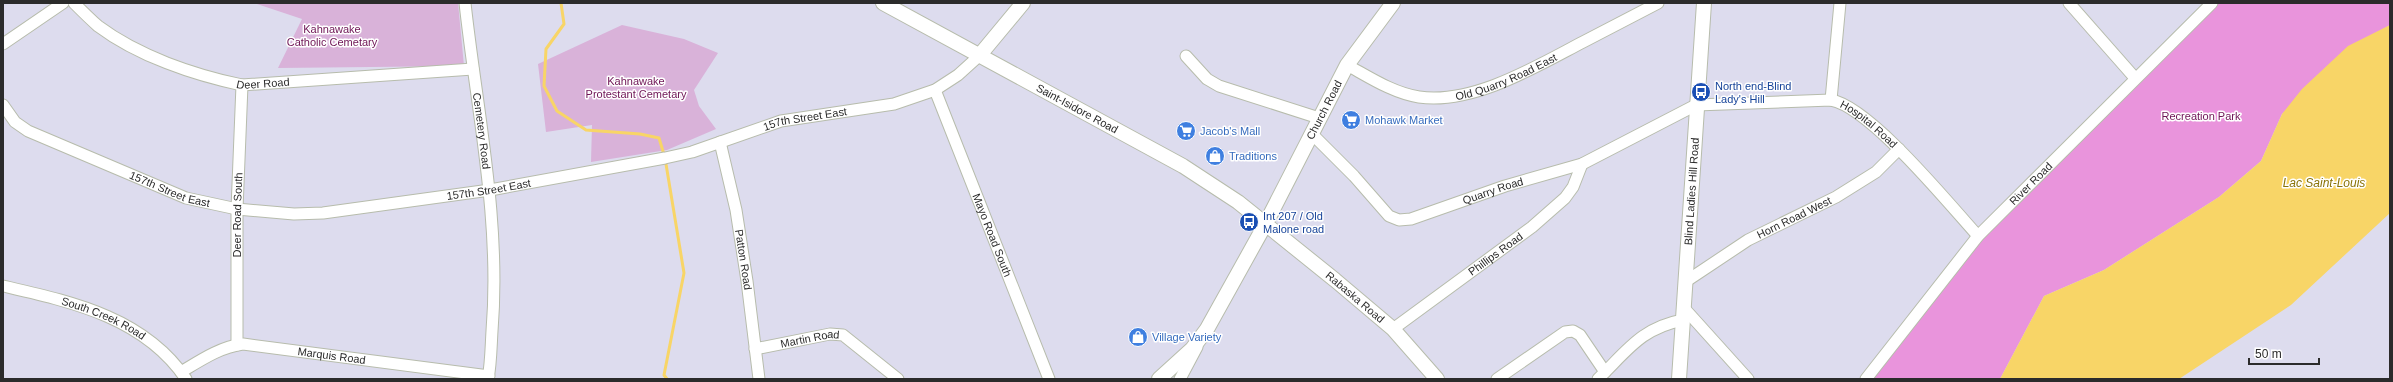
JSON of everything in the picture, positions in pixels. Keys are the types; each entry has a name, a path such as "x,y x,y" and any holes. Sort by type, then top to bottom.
{"street":[{"path":"3,44 63,3"},
{"name":"Deer Road","path":"74,3 98,26 126,43 206,78 242,85 473,69"},
{"name":"Cemetery Road","path":"465,3 490,190 495,245 496,290 489,377"},
{"name":"Saint-Isidore Road","path":"883,3 1183,166 1238,202 1266,223"},
{"path":"980,56 1022,3"},
{"name":"Church Road","path":"1159,379 1192,349 1207,329 1266,223 1347,65 1393,3"},
{"name":"Old Quarry Road East","path":"1347,65 1398,91 1418,97 1441,99 1475,91 1544,64 1658,3"},
{"name":"Blind Ladies Hill Road","path":"1679,379 1704,3"},
{"path":"1831,100 1840,3"},
{"path":"2069,3 2135,78"},
{"name":"River Road","path":"1866,379 1978,236 2212,3"},
{"name":"157th Street East","path":"3,105 15,122 28,131 158,188 200,202 237,209 294,214 323,212 490,190 665,158 720,142 781,121 888,105 935,90 958,75 980,56"},
{"path":"1186,56 1207,79 1220,86 1319,118"},
{"name":"Deer Road South","path":"237,345 237,209 242,85"},
{"name":"Mayo Road South","path":"935,90 1049,379"},
{"name":"Hospital Road","path":"1696,106 1831,100 1840,101 1852,109 1899,150 1978,236"},
{"name":"Quarry Road","path":"1312,134 1354,176 1378,206 1389,216 1399,220 1411,219 1505,186 1582,164 1696,106"},
{"name":"Patton Road","path":"720,142 736,210 748,281 759,379"},
{"name":"Horn Road West","path":"1685,282 1748,240 1836,197 1876,172 1899,150"},
{"name":"Phillips Road","path":"1393,329 1532,227 1565,198 1573,187 1582,164"},
{"name":"Rabaska Road","path":"1266,223 1393,329 1437,379"},
{"name":"South Creek Road","path":"3,286 62,300 104,314 142,335 174,361 184,376"},
{"path":"1496,379 1565,332 1573,331 1580,335 1602,376 1649,331 1683,314 1748,379"},
{"path":"1180,379 1207,329"},
{"name":"Martin Road","path":"755,349 830,334 843,335 898,379"},
{"name":"Marquis Road","path":"184,376 217,351 237,345 489,377"}],"green space":[{"name":"Kahnawake Catholic Cemetary","path":"254,3 458,3 464,66 278,68 302,19"},
{"name":"Recreation Park","path":"2212,3 2390,3 2390,25 2380,31 2282,114 2261,161 2219,197 2104,270 2044,296 2000,379 1866,379 1978,236"},
{"name":"Kahnawake Protestant Cemetary","path":"622,25 684,39 718,53 694,90 699,106 716,129 667,150 591,162 592,125 546,132 538,64"}],"water":[{"name":"Lac Saint-Louis","path":"2390,25 2390,213 2291,305 2179,379 2000,379 2044,296 2104,270 2219,197 2261,161 2282,114 2302,89 2348,46"}],"waterway":[{"path":"561,3 564,24 546,49 544,86 557,111 586,130 640,134 659,138 665,158 684,273 664,375 667,379"}],"place":[{"name":"North end-Blind Lady's Hill","path":"1701,92"},
{"name":"Mohawk Market","path":"1351,120"},
{"name":"Jacob's Mall","path":"1186,131"},
{"name":"Traditions","path":"1215,156"},
{"name":"Int 207 / Old Malone road","path":"1249,222"},
{"name":"Village Variety","path":"1138,337"}]}
